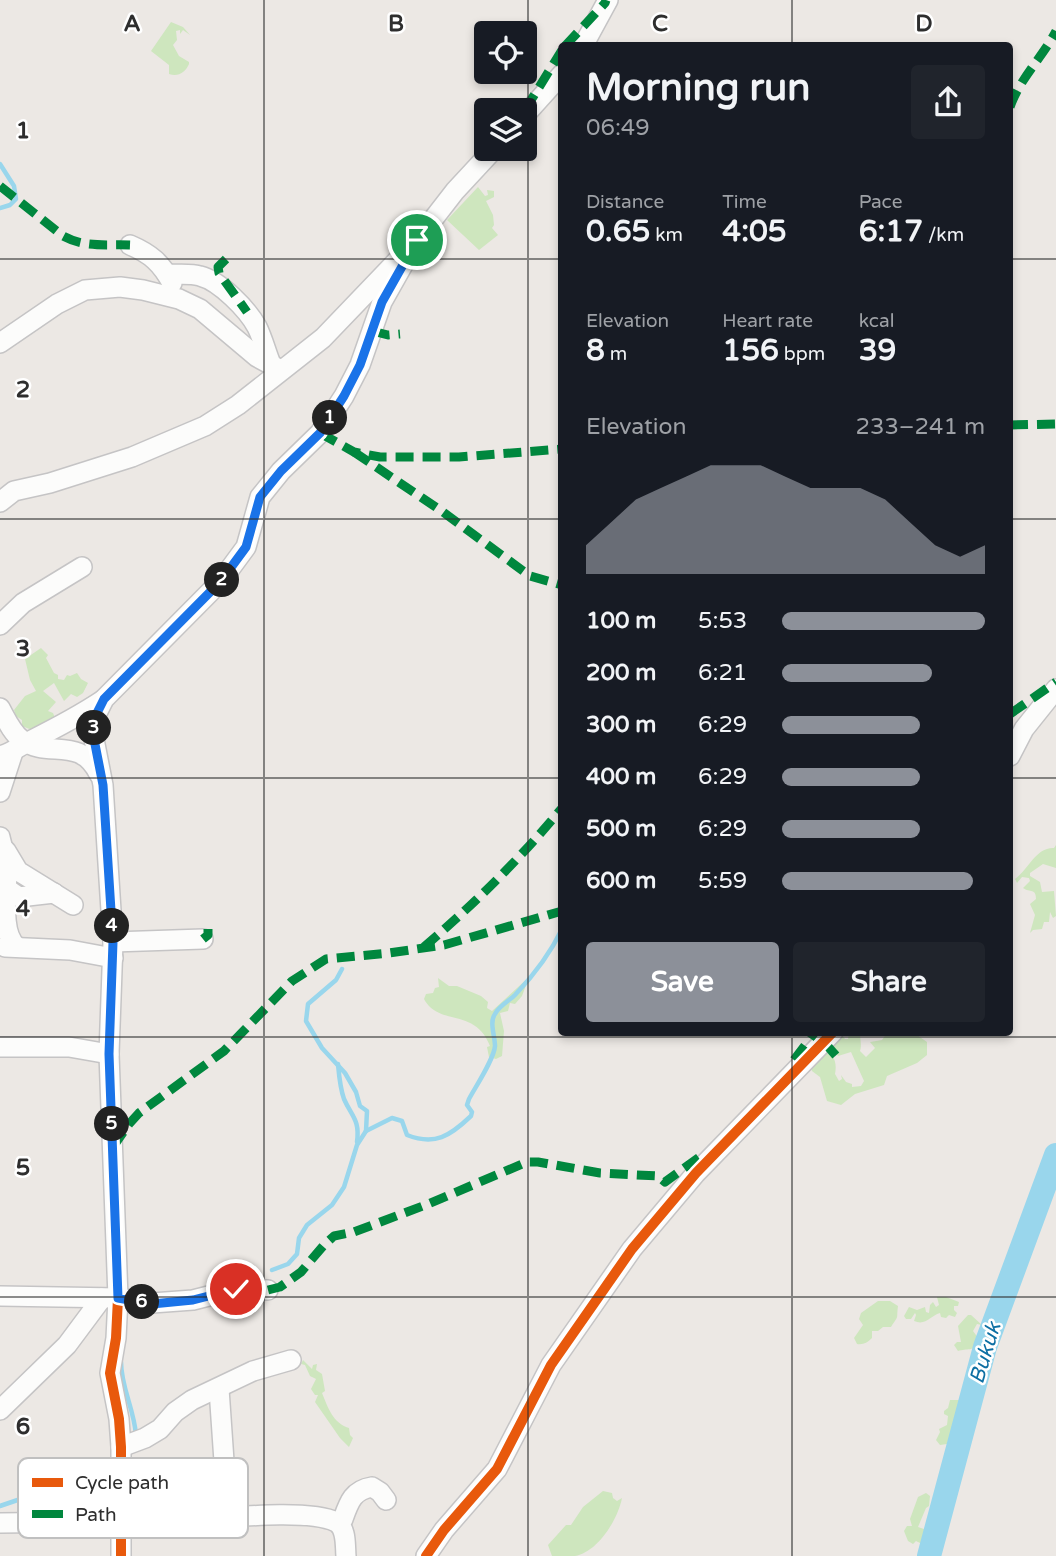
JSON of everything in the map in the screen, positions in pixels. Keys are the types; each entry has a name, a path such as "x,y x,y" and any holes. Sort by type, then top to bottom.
{"street":[{"path":"585,42 608,0"},
{"path":"537,102 558,78"},
{"path":"0,502 14,491 50,483 132,457 205,426 238,405 276,367 323,338 417,240 455,191 483,161"},
{"path":"13,750 74,719 104,699 221,581 246,547 260,497 281,471 320,433 344,396 360,365 382,302 417,240"},
{"path":"130,245 147,252 158,261 174,286 257,357 276,367"},
{"path":"167,274 201,276 232,297 247,312 276,367"},
{"path":"0,343 57,304 85,290 120,287 143,290 179,299 200,309"},
{"path":"0,625 23,603 82,567"},
{"path":"1013,750 1024,729 1056,690"},
{"path":"104,699 95,717 93,734 103,785 113,950 109,1054 110,1298 116,1338 110,1373 119,1419 121,1458"},
{"path":"0,708 19,738 0,792"},
{"path":"13,750 71,750 90,759 103,785"},
{"path":"0,837 13,892 3,918 8,947 113,950 203,939"},
{"path":"0,837 18,871 73,905"},
{"path":"13,892 54,893"},
{"path":"426,1556 444,1530 497,1469 551,1365 632,1250 696,1174 829,1036"},
{"path":"0,1047 69,1047 109,1054"},
{"path":"0,1296 110,1298 152,1304 193,1300 236,1289 268,1290"},
{"path":"0,1410 67,1345 110,1298"},
{"path":"121,1447 160,1429 175,1412 192,1400 253,1371 291,1360"},
{"path":"219,1389 224,1458"},
{"path":"346,1556 344,1525 356,1492 372,1487 386,1500"},
{"path":"248,1517 292,1515 323,1518 344,1525"},
{"path":"0,1522 18,1522"},
{"path":"121,1538 121,1556"}],"green space":[{"path":"171,22 183,27 190,35 183,30 180,34 180,30 176,31 177,40 173,45 179,56 189,62 178,75 169,74 169,65 151,51"},
{"path":"478,187 485,196 488,195 487,190 494,191 494,197 486,201 493,215 492,228 498,235 479,250 447,220"},
{"path":"41,648 48,655 46,658 58,679 64,680 67,675 77,673 88,683 83,693 77,697 71,694 64,701 54,683 43,691 56,702 48,711 53,713 55,718 32,730 22,726 22,720 16,716 14,710 25,696 36,691 25,659"},
{"path":"1056,845 1056,868 1043,864 1030,873 1030,876 1040,882 1042,892 1054,891 1056,916 1053,918 1050,912 1049,922 1044,922 1042,929 1030,933 1035,915 1030,904 1036,896 1034,892 1023,888 1030,881 1029,878 1022,877 1017,883 1015,879 1037,855"},
{"path":"529,977 522,996 515,1004 510,1003 508,1011 500,1013 504,1031 502,1056 496,1059 489,1057 487,1047 490,1046 475,1026 439,1013 424,999 426,994 433,993 435,988 439,987 438,978 449,986 457,986 481,996 488,1002 487,1008 492,1011"},
{"path":"841,1036 848,1039 848,1036 860,1036 860,1051 866,1057 875,1048 870,1042 882,1040 885,1036 918,1036 927,1042 927,1055 917,1063 887,1076 884,1085 855,1094 841,1105 827,1101 820,1077 811,1067 828,1050 835,1061 835,1074 839,1081 842,1079 841,1075 852,1087 861,1086 864,1081 851,1052 838,1056 832,1045"},
{"path":"937,1297 959,1302 958,1306 954,1306 957,1313 955,1317 941,1317 940,1313 918,1322 914,1321 915,1313 911,1319 904,1316 909,1307 917,1310 925,1307 929,1313 933,1302 936,1307 939,1305"},
{"path":"878,1301 890,1301 898,1306 897,1318 891,1327 872,1331 870,1340 857,1344 854,1338 863,1325 859,1319 861,1313"},
{"path":"968,1315 982,1325 977,1324 973,1331 981,1342 973,1348 958,1351 954,1345 961,1342 958,1326"},
{"path":"303,1360 312,1369 313,1365 317,1364 316,1370 322,1374 325,1391 322,1393 329,1409 339,1423 349,1428 353,1438 349,1447 315,1402 318,1395 311,1389 316,1379 310,1376 305,1365 301,1364"},
{"path":"950,1400 963,1403 963,1426 953,1432 953,1438 947,1444 940,1445 936,1440 939,1429 947,1425 948,1416 944,1411"},
{"path":"603,1491 612,1493 617,1501 622,1498 606,1533 583,1553 575,1556 552,1556 548,1545 566,1525 571,1525 583,1507"},
{"path":"926,1493 930,1496 929,1506 918,1527 927,1530 931,1538 922,1544 916,1541 913,1544 908,1541 904,1531 907,1526 912,1526 910,1519 918,1497"}],"waterway":[{"path":"0,164 14,186 16,199 10,205 0,208"},
{"path":"366,1131 392,1118 402,1121 407,1135 434,1139 449,1134 471,1116 472,1112 467,1105 469,1099 494,1051 493,1017 535,972 558,937"},
{"path":"272,1270 288,1264 297,1254 299,1238 307,1225 332,1205 344,1187 357,1145 366,1131 367,1111 360,1106 356,1092 345,1073 322,1048 306,1021 308,1004 336,980 342,969"},
{"path":"338,1064 344,1099 356,1123 357,1142"},
{"name":"Bukuk","path":"929,1556 985,1347 1056,1155"},
{"path":"121,1362 136,1435"},
{"path":"0,1506 18,1500"}],"marked path":[{"path":"569,42 606,0"},
{"path":"1013,100 1056,31"},
{"path":"532,98 558,56"},
{"path":"0,186 71,240 96,245 130,245"},
{"path":"226,259 218,267 219,273 247,312"},
{"path":"372,331 388,335 400,334"},
{"path":"1013,425 1056,424"},
{"path":"320,433 354,452 380,457 459,457 558,449"},
{"path":"354,452 443,512 530,576 558,584"},
{"path":"1013,712 1056,682"},
{"path":"424,947 496,880 558,813"},
{"path":"113,1147 139,1113 224,1051 292,981 326,959 444,945 558,912"},
{"path":"203,939 208,935 208,929"},
{"path":"794,1060 812,1036"},
{"path":"824,1042 838,1058"},
{"path":"268,1290 280,1287 301,1272 334,1236 354,1232 428,1204 527,1162 600,1173 658,1176 665,1182 701,1156"}],"cycle path":[{"path":"121,1458 119,1419 110,1373 116,1338 118,1298 109,1054 113,942 103,785 93,734 95,717 104,699 221,581 246,547 260,497 281,471 320,433 344,396 360,365 382,302 417,240"},
{"path":"426,1556 444,1530 497,1469 551,1365 632,1249 696,1173 829,1036"},
{"path":"121,1538 121,1556"}],"route":[{"path":"236,1289 193,1300 152,1304 118,1298 109,1054 113,942 103,785 93,734 95,717 104,699 221,581 246,547 260,497 281,471 320,433 344,396 360,365 382,302 417,240"}]}
